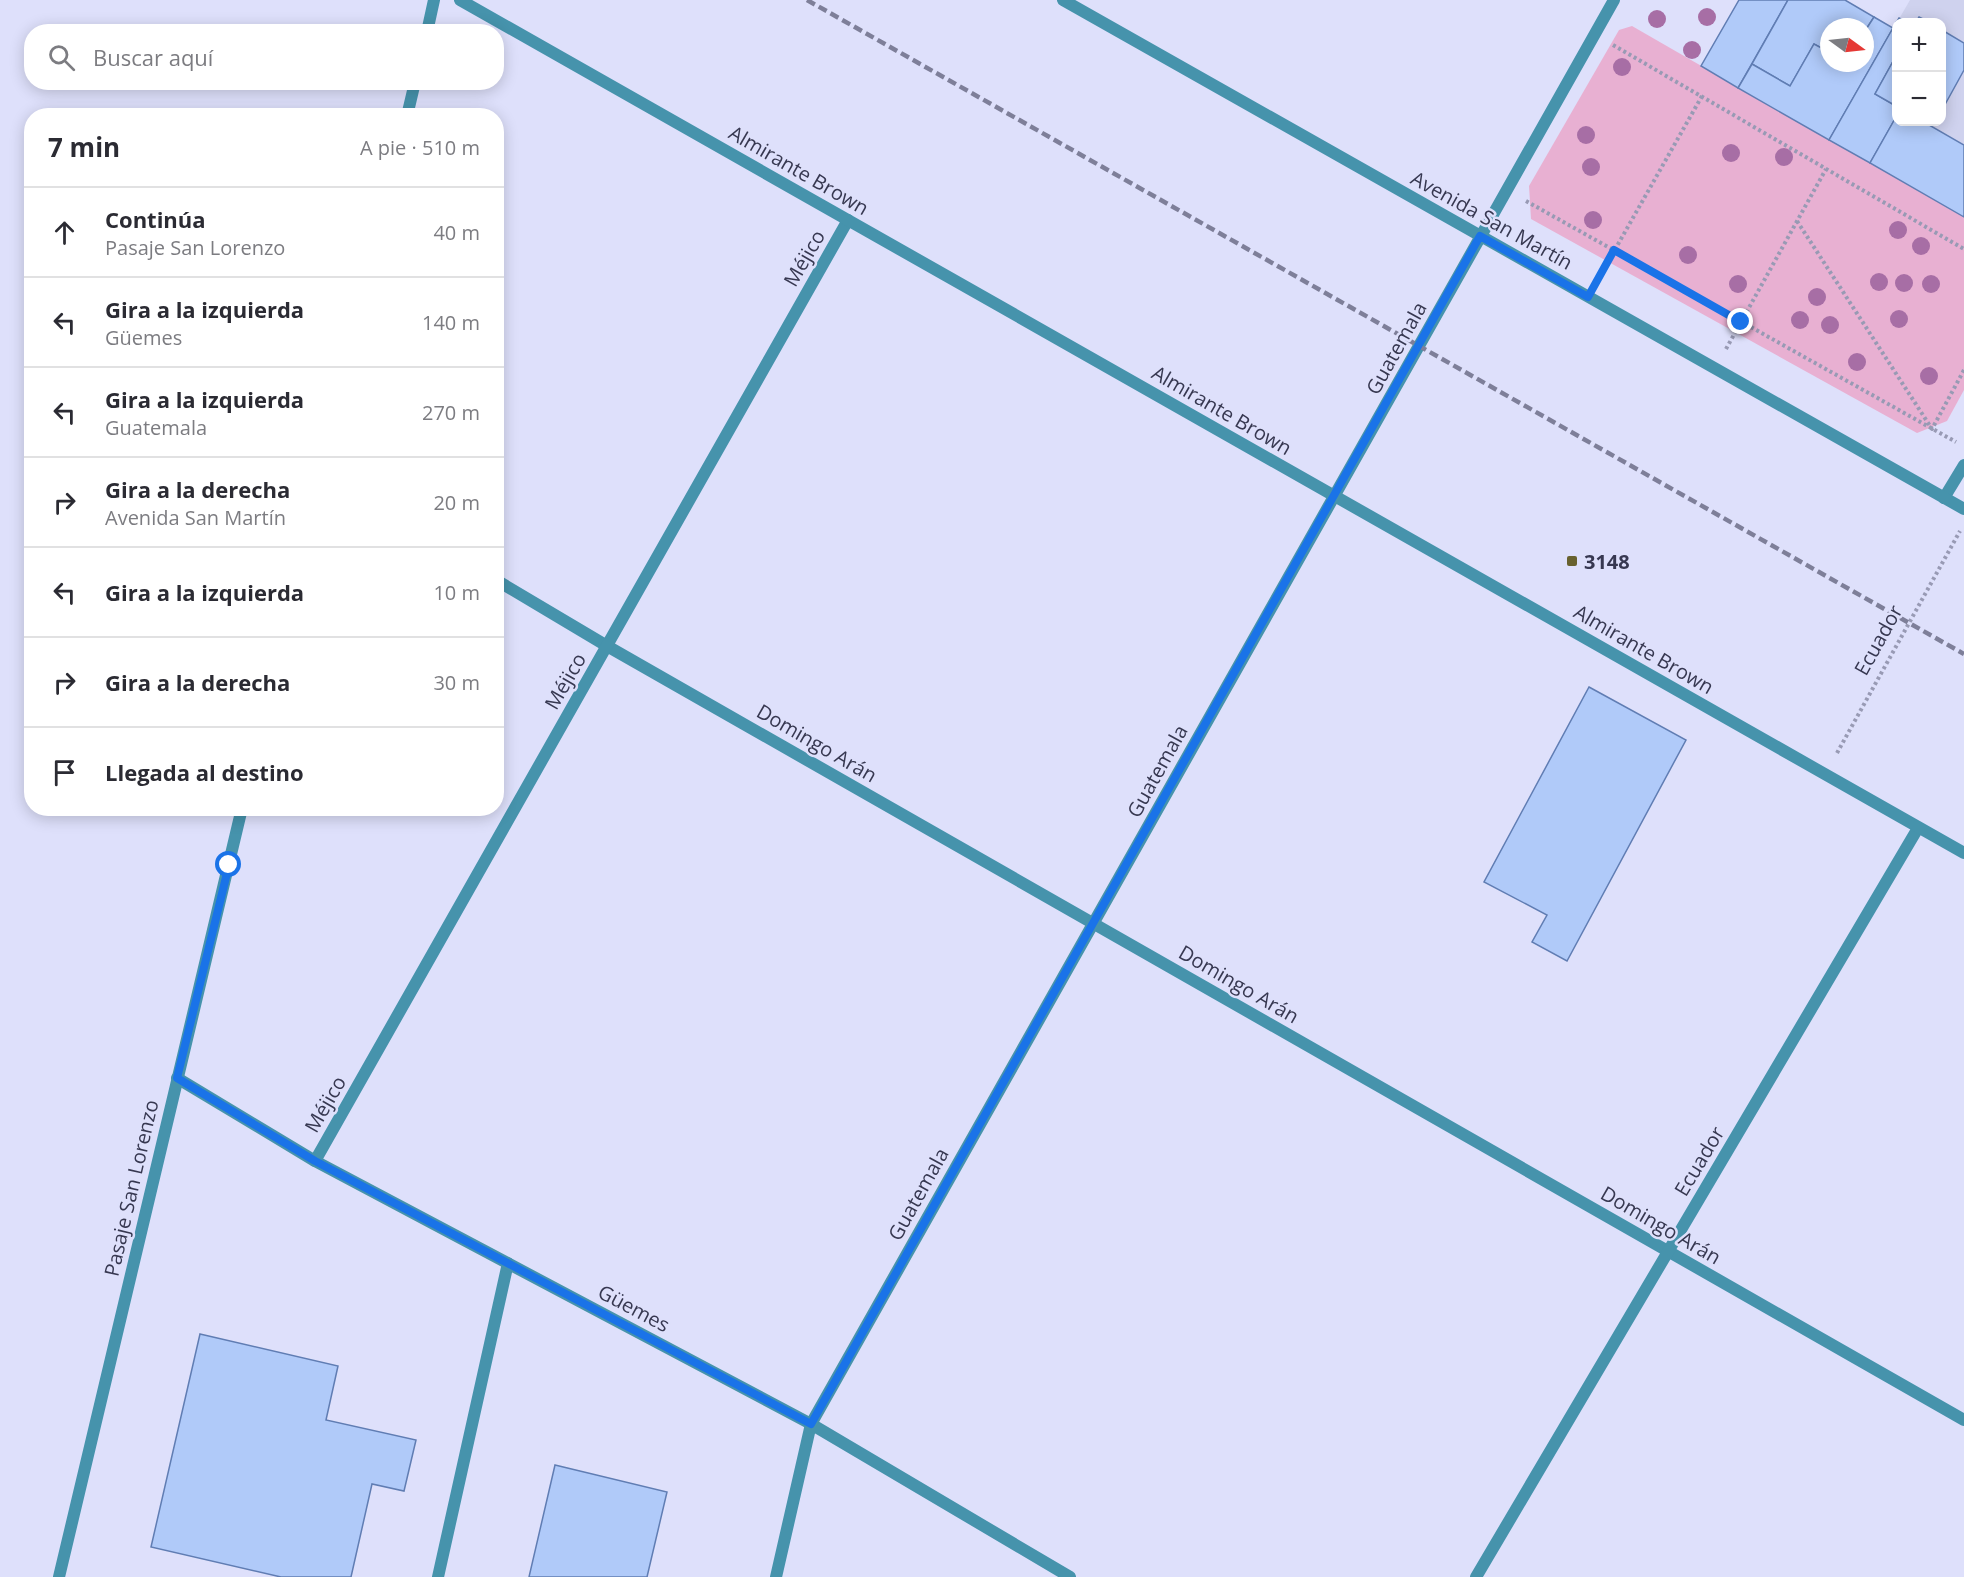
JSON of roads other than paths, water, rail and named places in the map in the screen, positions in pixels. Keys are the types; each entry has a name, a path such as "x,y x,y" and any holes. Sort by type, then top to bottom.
{"street":[{"path":"429,24 434,0"},
{"name":"Almirante Brown","path":"460,0 502,24"},
{"name":"Avenida San Martín","path":"1063,0 1964,509"},
{"name":"Guatemala","path":"776,1577 811,1424 1614,0"},
{"name":"Almirante Brown","path":"504,25 1964,854"},
{"path":"409,108 413,90"},
{"name":"Méjico","path":"315,1161 848,220"},
{"path":"1944,498 1964,465"},
{"name":"Domingo Arán","path":"504,585 607,646 1964,1420"},
{"name":"Pasaje San Lorenzo","path":"59,1577 240,816"},
{"name":"Ecuador","path":"1476,1577 1918,828"},
{"name":"Güemes","path":"177,1078 315,1161 811,1424 1070,1577"},
{"path":"438,1577 508,1263"}],"railway":[{"path":"807,0 1964,654"}],"place":[{"name":"3148","path":"1572,561"}]}
